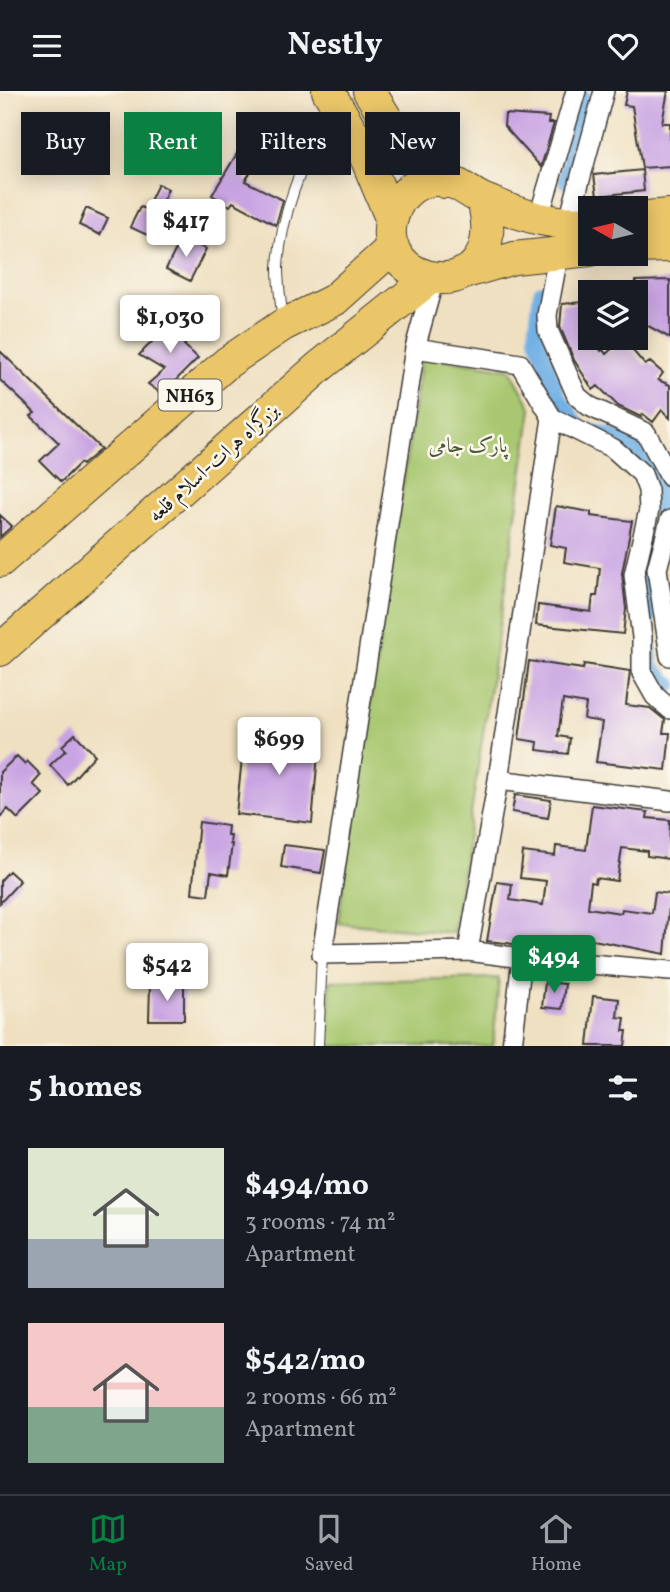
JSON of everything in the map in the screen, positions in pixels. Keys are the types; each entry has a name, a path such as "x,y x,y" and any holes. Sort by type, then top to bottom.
{"highway":[{"path":"369,91 394,131 445,181 459,184 483,200 569,234"},
{"path":"331,97 362,148 402,261 408,267 442,277 514,258 569,234"},
{"name":"NH63","path":"0,561 228,362 283,325 334,300 392,233 396,205 405,194 416,185 429,181 445,181"},
{"path":"442,277 475,264 484,251 489,236 483,200"},
{"path":"648,217 670,215"},
{"path":"648,247 670,246"},
{"name":"بزرگراه هرات-اسلام قلعه","path":"0,650 319,367 442,277"}],"street":[{"path":"569,234 576,91"},
{"path":"604,91 547,315 548,330 578,396 589,406 646,433 670,477"},
{"path":"442,277 415,348 322,954 468,951 670,971"},
{"path":"415,348 520,364 552,418 614,449 642,474 648,490 649,510 634,575 642,637 642,673 655,696 670,709"},
{"path":"468,951 498,780 552,418"},
{"path":"670,520 657,569 670,656"},
{"path":"498,780 670,801"},
{"path":"512,1046 522,958"}],"lane":[{"path":"283,325 279,259 290,200 331,97"},
{"path":"318,1046 322,954"}],"green space":[{"name":"پارک جامی","path":"422,356 510,369 532,409 453,933 338,923"},
{"path":"499,978 493,1046 328,1046 330,981"}],"building":[{"path":"627,91 668,91 662,123 670,123 670,166 642,168 632,106 624,105"},
{"path":"505,114 549,117 548,123 554,123 541,167 504,126"},
{"path":"236,155 236,175 249,175 245,181 283,200 276,225 233,202 230,206 212,195"},
{"path":"642,170 644,191 597,196 594,175"},
{"path":"158,184 168,189 147,235 130,227 140,207 146,209"},
{"path":"86,208 108,218 100,235 79,225"},
{"path":"182,237 206,249 190,281 166,269"},
{"path":"670,280 670,338 648,326 648,281"},
{"path":"578,302 578,350 603,350 606,354 611,350 632,350 645,365 650,362 663,373 658,380 670,385 670,418 662,410 653,422 643,414 641,417 618,406 598,386 593,390 574,360 560,327 562,304"},
{"path":"177,316 192,336 184,345 198,358 162,394 148,384 164,370 139,355"},
{"path":"0,351 101,449 82,465 80,463 61,482 40,461 59,443 31,416 35,413 0,380"},
{"path":"556,506 591,512 591,516 632,521 622,573 626,609 623,634 536,625 538,605 591,612 593,596 597,596 600,568 564,562 566,548 550,545"},
{"path":"0,515 12,526 0,537"},
{"path":"529,661 583,669 584,664 630,671 626,705 650,708 665,720 663,733 670,733 666,770 596,762 602,722 584,719 586,704 563,700 558,736 570,738 568,754 537,750 538,742 519,739"},
{"path":"245,731 288,739 289,734 322,739 318,754 312,823 236,814"},
{"path":"75,734 95,755 68,785 50,765 66,750 62,746"},
{"path":"17,756 25,764 27,761 41,775 33,784 43,794 18,819 8,809 0,817 0,772"},
{"path":"515,795 551,800 548,818 512,812"},
{"path":"592,805 648,812 647,818 670,820 669,859 647,856 647,851 622,848 617,881 596,878 595,883 591,882 588,908 621,913 622,909 652,913 655,892 670,894 665,954 583,938 581,951 487,941 497,882 512,884 510,900 543,905 546,881 520,878 523,852 555,856 556,846 586,850"},
{"path":"199,822 228,826 227,835 231,835 228,875 211,872 208,895 192,893"},
{"path":"284,845 325,850 321,873 281,867"},
{"path":"9,871 20,881 0,903 0,881"},
{"path":"545,982 565,984 562,1009 542,1007"},
{"path":"150,985 184,985 184,1020 149,1020"},
{"path":"593,996 619,999 617,1017 625,1018 625,1046 588,1046"}],"waterway":[{"path":"566,181 582,97"},
{"path":"541,292 536,335 558,397 581,429 626,440 654,475 661,515 645,569 648,618"},
{"path":"649,648 650,667 670,685"}]}
